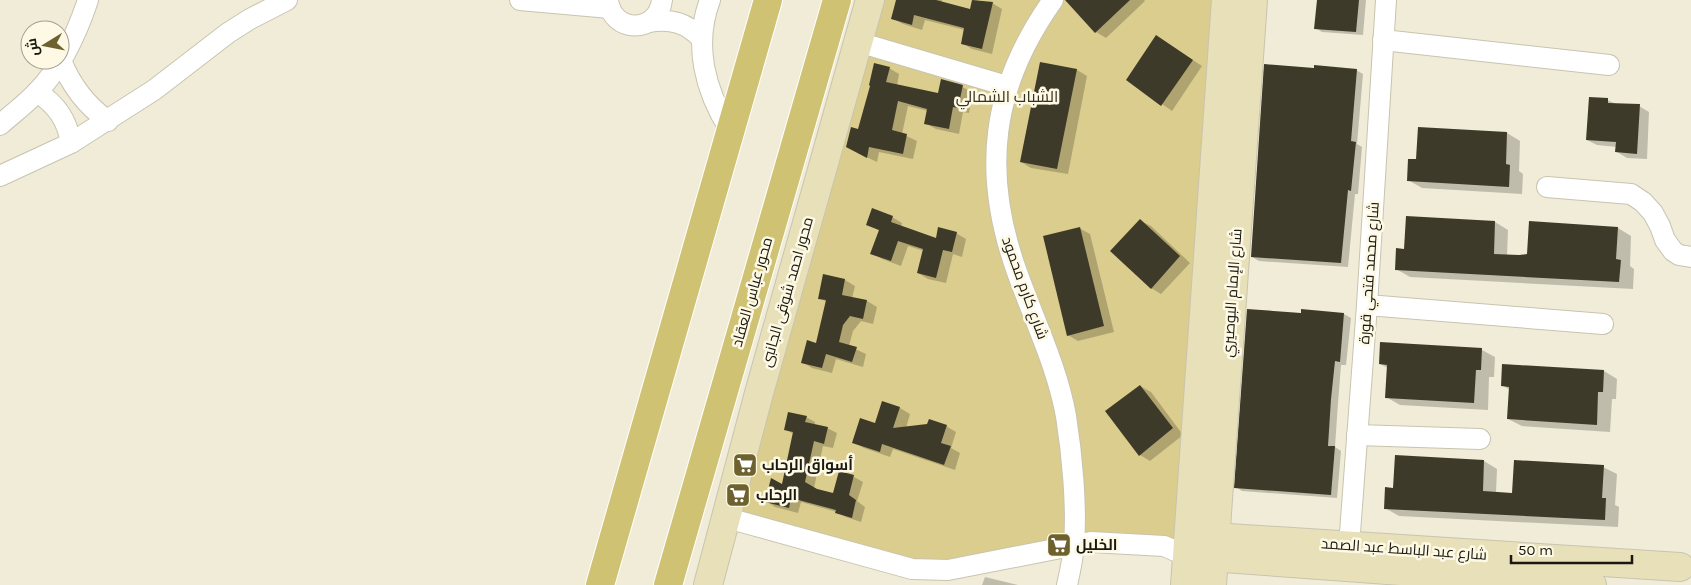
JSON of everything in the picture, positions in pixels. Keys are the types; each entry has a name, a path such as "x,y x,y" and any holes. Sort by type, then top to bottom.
{"main road":[{"path":"600,585 768,0"},
{"name":"محور عباس العقاد","path":"668,585 838,0"}],"street":[{"path":"70,44 88,0"},
{"path":"0,176 71,144 154,90 228,32 287,0"},
{"path":"520,0 609,4 619,21 626,24 642,25 659,20 678,22 687,26 702,39"},
{"path":"649,22 656,17 662,0"},
{"path":"710,0 704,22 702,55 708,87 730,130"},
{"name":"محور احمد شوقى الجانبى","path":"708,585 759,393 870,0"},
{"name":"شارع كارم محمود","path":"1054,0 1030,35 1008,86 1001,111 996,162 1000,206 1010,249 1050,356 1066,415 1074,489 1074,544 1067,585"},
{"name":"شارع الإمام البوصيري","path":"1212,585 1194,546 1226,0"},
{"name":"شارع الإمام البوصيري","path":"1185,585 1194,546 1253,0"},
{"name":"شارع محمد فتحي قورة","path":"1349,566 1386,0"},
{"path":"1383,40 1609,65"},
{"path":"858,42 1008,86"},
{"path":"0,125 37,92 54,70"},
{"path":"65,70 79,94 97,113 108,121"},
{"path":"37,92 61,113 71,144"},
{"path":"1547,187 1630,194 1643,202 1653,213 1665,240 1673,251 1691,256"},
{"path":"1367,305 1603,324"},
{"path":"1357,435 1480,439"},
{"path":"727,518 912,569 948,570 1074,544 1100,542 1194,546"},
{"name":"شارع عبد الباسط عبد الصمد","path":"1194,546 1349,566 1592,585"},
{"name":"شارع عبد الباسط عبد الصمد","path":"1349,566 1683,569"}],"shaded area":[{"path":"870,0 1226,0 1188,535 1164,546 1100,542 948,570 727,518"}],"building":[{"path":"896,0 936,0 970,9 972,0 993,2 982,49 961,44 964,28 914,15 912,25 891,19"},
{"path":"1065,0 1130,0 1095,33"},
{"path":"1317,0 1359,0 1356,32 1314,29"},
{"path":"1156,35 1193,60 1161,106 1126,80"},
{"path":"1040,62 1077,69 1057,169 1020,162"},
{"path":"874,63 890,67 886,82 938,93 941,79 963,85 958,108 953,107 949,129 924,124 927,109 898,101 892,130 907,134 903,154 869,147 867,158 846,147 851,127 858,129 870,86"},
{"path":"1264,64 1314,68 1314,65 1357,69 1351,141 1356,142 1351,191 1348,190 1341,263 1251,257"},
{"path":"1589,97 1608,98 1608,103 1640,104 1637,154 1615,152 1616,142 1586,140"},
{"path":"1418,127 1507,132 1506,164 1510,165 1509,187 1407,181 1408,159 1416,159"},
{"path":"872,208 893,216 891,222 936,238 938,227 957,232 952,252 943,250 936,278 917,273 923,249 898,241 891,261 870,254 879,230 866,225"},
{"path":"1406,216 1495,221 1494,254 1527,254 1529,221 1618,227 1616,259 1621,260 1619,282 1395,270 1396,248 1404,249"},
{"path":"1140,219 1180,256 1151,289 1110,251"},
{"path":"1080,227 1104,326 1067,336 1043,236"},
{"path":"823,274 845,279 842,295 867,300 863,319 850,316 843,325 839,342 857,347 852,362 826,354 822,368 801,363 807,340 816,343 826,300 818,299"},
{"path":"1247,309 1301,313 1301,309 1344,313 1340,362 1335,361 1331,399 1328,446 1335,446 1331,495 1234,488"},
{"path":"1380,342 1482,348 1481,370 1476,370 1474,403 1385,398 1387,365 1379,364"},
{"path":"1502,364 1604,370 1603,392 1598,392 1597,425 1507,419 1509,387 1501,386"},
{"path":"1140,385 1173,428 1139,456 1105,411"},
{"path":"882,401 900,407 893,428 927,424 929,419 947,425 941,443 951,446 944,465 882,444 880,452 852,443 860,418 875,423"},
{"path":"788,412 807,416 805,422 828,427 824,444 814,441 805,482 817,489 833,493 839,471 854,475 849,495 856,500 852,518 835,513 836,510 791,498 789,508 765,502 771,478 782,484 793,432 784,430"},
{"path":"1395,455 1484,460 1483,491 1512,493 1514,460 1604,465 1602,498 1606,498 1605,520 1384,509 1385,487 1393,488"}],"place":[{"name":"أسواق الرحاب","path":"745,465"},
{"name":"الرحاب","path":"738,495"},
{"name":"الخليل","path":"1059,545"}],"district":[{"name":"الشباب الشمالي","path":"1007,96"}]}
